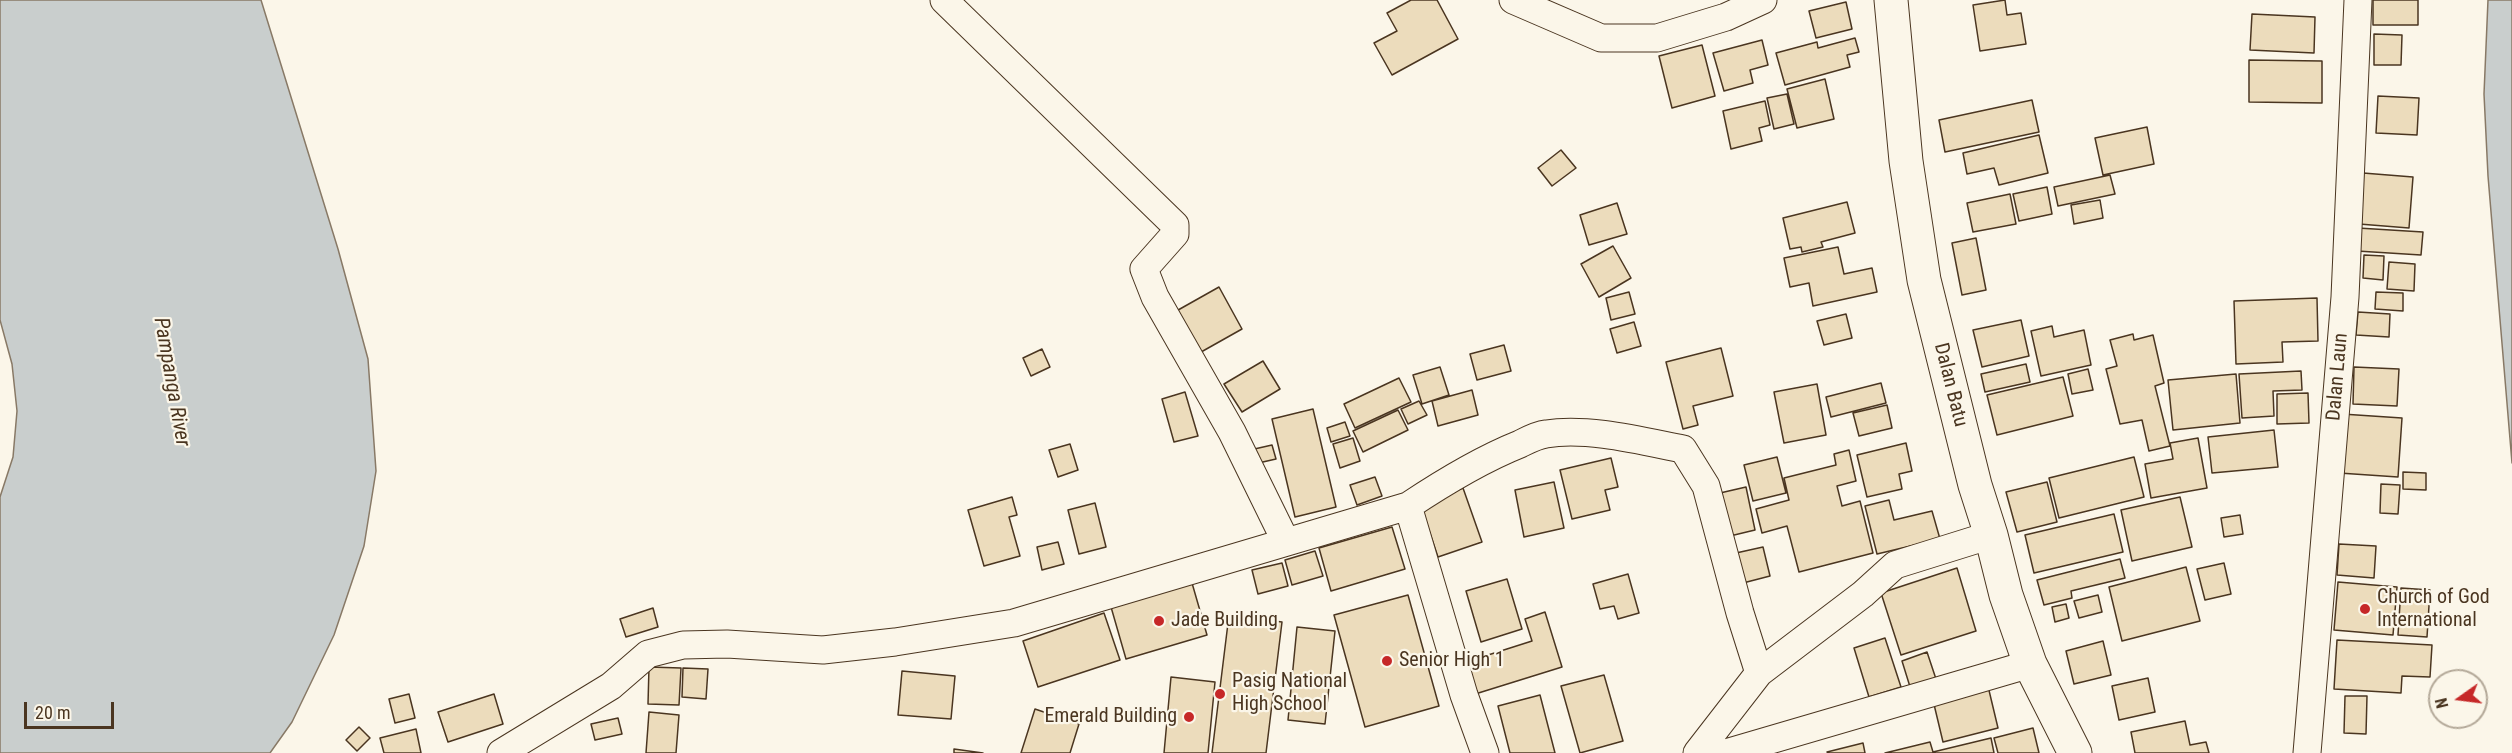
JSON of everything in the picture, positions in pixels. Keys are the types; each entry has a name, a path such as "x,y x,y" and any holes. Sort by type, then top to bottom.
{"main road":[{"name":"Dalan Batu","path":"1891,0 1906,161 1924,280 1975,485 1991,535 2006,595 2030,664 2075,753"}],"street":[{"path":"944,0 1175,225 1175,234 1143,269 1155,297 1232,432 1286,542"},
{"path":"1514,0 1601,38 1657,38 1726,17 1763,0"},
{"name":"Dalan Laun","path":"2307,753 2346,297 2358,0"},
{"path":"501,753 611,686 648,654 683,645 727,644 823,650 895,642 1014,623 1408,506 1463,470 1500,451 1545,434 1584,434 1683,449 1706,486 1740,613 1759,673"},
{"path":"1408,506 1464,695 1485,753"},
{"path":"1697,753 1759,673 1863,594 1895,565 1991,535"},
{"path":"1726,753 2030,664"}],"water":[{"name":"Pampanga River","path":"0,0 261,0 338,249 368,359 376,471 364,546 334,635 292,722 270,753 0,753 0,497 13,457 17,411 12,364 0,320"},
{"path":"2488,0 2512,0 2512,463 2488,176 2484,94"}],"building":[{"path":"1411,0 1437,0 1458,39 1392,75 1374,43 1397,31 1387,13"},
{"path":"2005,0 2007,15 2021,13 2026,44 1980,51 1973,5"},
{"path":"2373,0 2418,0 2418,25 2373,25"},
{"path":"1846,2 1852,29 1816,38 1809,11"},
{"path":"2252,14 2315,17 2314,53 2250,50"},
{"path":"2374,34 2402,35 2401,65 2374,65"},
{"path":"1855,38 1859,52 1847,55 1850,67 1785,85 1776,53 1817,42 1818,48"},
{"path":"1762,40 1768,65 1750,70 1753,83 1724,91 1713,53"},
{"path":"1702,45 1715,96 1672,108 1659,56"},
{"path":"2249,60 2322,61 2322,103 2249,102"},
{"path":"1825,79 1834,119 1797,128 1787,89"},
{"path":"1787,94 1794,124 1774,129 1767,98"},
{"path":"2378,96 2419,98 2417,135 2376,133"},
{"path":"2032,100 2039,132 1945,152 1939,120"},
{"path":"1765,101 1770,125 1759,128 1762,141 1731,149 1723,111"},
{"path":"2147,127 2154,164 2103,175 2095,138"},
{"path":"2039,135 2048,173 1999,185 1994,168 1967,174 1963,153"},
{"path":"1561,150 1576,168 1552,186 1538,168"},
{"path":"2363,173 2413,177 2409,228 2359,224"},
{"path":"2110,175 2115,194 2058,206 2054,187"},
{"path":"2047,187 2052,214 2019,221 2013,194"},
{"path":"2010,194 2016,224 1973,232 1967,203"},
{"path":"2100,200 2103,218 2074,224 2071,205"},
{"path":"1847,202 1855,233 1821,242 1823,247 1802,252 1801,247 1790,249 1783,218"},
{"path":"1617,203 1627,234 1589,245 1580,215"},
{"path":"2358,228 2423,232 2421,255 2357,251"},
{"path":"1976,238 1986,290 1962,295 1952,243"},
{"path":"1613,246 1631,278 1599,297 1581,264"},
{"path":"1838,247 1844,274 1872,268 1877,292 1813,306 1809,283 1790,287 1784,258"},
{"path":"2364,255 2384,256 2383,280 2363,278"},
{"path":"2389,262 2415,264 2414,291 2387,289"},
{"path":"1219,287 1242,329 1194,356 1171,314"},
{"path":"1629,292 1635,314 1611,320 1606,298"},
{"path":"2376,292 2403,293 2403,311 2375,309"},
{"path":"2317,298 2318,341 2282,342 2283,362 2236,364 2234,301"},
{"path":"2358,312 2390,314 2389,337 2356,335"},
{"path":"1846,314 1852,338 1824,345 1817,321"},
{"path":"2021,320 2029,356 1982,367 1973,330"},
{"path":"1634,322 1641,346 1617,353 1610,329"},
{"path":"2052,326 2054,337 2084,330 2091,365 2041,376 2031,331"},
{"path":"2133,334 2134,340 2153,335 2164,383 2155,386 2170,446 2149,451 2142,420 2120,424 2106,369 2117,366 2110,340"},
{"path":"1504,345 1511,371 1477,380 1470,354"},
{"path":"1721,348 1733,396 1693,406 1698,425 1683,429 1666,362"},
{"path":"1042,349 1050,367 1031,376 1023,358"},
{"path":"1263,361 1280,389 1242,412 1224,384"},
{"path":"2026,364 2030,382 1985,392 1981,374"},
{"path":"1440,367 1449,395 1422,404 1413,375"},
{"path":"2354,367 2399,369 2397,406 2353,404"},
{"path":"2088,369 2093,390 2072,394 2068,374"},
{"path":"2301,371 2302,390 2273,391 2274,416 2242,418 2239,374"},
{"path":"2236,374 2240,423 2173,430 2168,380"},
{"path":"2063,377 2073,416 1997,435 1987,395"},
{"path":"1399,378 1411,402 1355,428 1344,404"},
{"path":"1881,383 1886,403 1831,417 1826,397"},
{"path":"1817,384 1826,435 1784,443 1774,392"},
{"path":"1472,390 1478,415 1438,426 1432,401"},
{"path":"1185,392 1198,436 1174,442 1162,399"},
{"path":"2308,393 2309,423 2277,424 2277,394"},
{"path":"1419,401 1427,415 1408,424 1401,409"},
{"path":"1887,405 1892,428 1859,436 1853,413"},
{"path":"1313,409 1336,507 1295,517 1272,419"},
{"path":"1398,410 1408,430 1363,452 1353,431"},
{"path":"2342,414 2402,418 2398,477 2339,473"},
{"path":"1345,422 1350,436 1331,442 1327,428"},
{"path":"2274,430 2278,467 2212,473 2208,437"},
{"path":"1353,438 1360,461 1340,468 1333,444"},
{"path":"2198,438 2207,488 2151,498 2145,464 2173,459 2170,443"},
{"path":"1906,443 1912,471 1899,474 1902,489 1867,497 1857,455"},
{"path":"1070,444 1078,470 1058,477 1049,450"},
{"path":"1272,445 1276,459 1254,464 1250,450"},
{"path":"1849,450 1856,481 1837,486 1842,506 1860,501 1873,553 1799,572 1787,526 1762,533 1756,509 1789,500 1784,478 1836,465 1834,454"},
{"path":"1777,457 1786,493 1753,501 1744,465"},
{"path":"2134,457 2144,497 2059,518 2049,478"},
{"path":"1611,458 1618,487 1605,490 1610,510 1572,519 1560,470"},
{"path":"2403,472 2426,473 2426,490 2403,489"},
{"path":"1375,477 1382,496 1357,505 1350,485"},
{"path":"1554,482 1564,528 1524,537 1515,490"},
{"path":"2047,482 2057,522 2017,532 2006,492"},
{"path":"2381,484 2400,485 2398,514 2380,513"},
{"path":"1746,487 1755,530 1730,536 1720,493"},
{"path":"1463,488 1482,542 1438,557 1420,504"},
{"path":"1012,497 1017,515 1009,517 1020,556 984,566 968,510"},
{"path":"2180,497 2192,547 2132,561 2121,510"},
{"path":"1889,500 1894,520 1932,511 1940,539 1877,554 1865,506"},
{"path":"1095,503 1106,547 1079,554 1068,510"},
{"path":"2114,514 2123,552 2034,573 2025,535"},
{"path":"2240,515 2243,534 2224,537 2221,518"},
{"path":"1392,527 1405,569 1331,591 1319,548"},
{"path":"1058,542 1064,564 1042,570 1037,547"},
{"path":"2339,544 2376,546 2374,578 2337,575"},
{"path":"1763,547 1770,576 1743,583 1736,553"},
{"path":"1315,551 1323,576 1292,585 1285,560"},
{"path":"2120,559 2125,578 2071,591 2072,598 2044,605 2037,580"},
{"path":"1282,563 1288,586 1258,594 1252,570"},
{"path":"2224,563 2231,594 2205,600 2197,569"},
{"path":"2186,567 2200,621 2122,641 2109,587"},
{"path":"1957,568 1976,631 1901,655 1881,593"},
{"path":"1628,574 1639,613 1618,619 1614,606 1600,609 1593,584"},
{"path":"1507,579 1522,629 1481,642 1466,591"},
{"name":"Church of God International","path":"2338,582 2397,587 2393,635 2334,630"},
{"name":"Jade Building","path":"1192,583 1207,635 1126,659 1111,607"},
{"path":"2401,588 2430,590 2427,637 2398,635"},
{"name":"Senior High 1","path":"1408,595 1439,706 1365,727 1334,615"},
{"path":"2098,595 2102,612 2079,618 2074,601"},
{"path":"2066,604 2069,618 2055,622 2052,607"},
{"path":"653,608 658,627 626,637 620,619"},
{"path":"1545,612 1562,667 1472,695 1463,663 1532,641 1525,619"},
{"name":"Jade Building","path":"1104,613 1120,660 1038,687 1023,641"},
{"path":"1229,615 1282,622 1266,753 1212,753"},
{"path":"1297,627 1335,631 1325,724 1288,720"},
{"path":"1885,638 1901,687 1869,697 1854,648"},
{"path":"2337,640 2432,645 2428,677 2402,676 2401,693 2334,689"},
{"path":"2103,641 2111,675 2074,684 2066,651"},
{"path":"1927,652 1937,682 1911,690 1902,661"},
{"path":"649,667 681,668 679,705 648,704"},
{"path":"683,668 708,669 706,699 682,697"},
{"path":"902,671 955,676 951,719 898,715"},
{"path":"1604,675 1623,741 1580,753 1561,686"},
{"name":"Emerald Building","path":"1171,677 1215,682 1208,753 1164,753"},
{"path":"2148,678 2155,712 2119,720 2112,686"},
{"path":"1987,682 1998,728 1943,742 1932,696"},
{"path":"409,694 415,718 395,723 389,699"},
{"path":"494,694 503,724 448,742 438,712"},
{"path":"1540,695 1555,753 1510,753 1498,706"},
{"path":"2345,696 2367,696 2366,734 2344,733"},
{"path":"1035,709 1079,724 1070,753 1021,753"},
{"path":"649,712 679,715 676,753 646,753"},
{"path":"618,718 622,734 595,740 591,724"},
{"path":"2185,721 2190,745 2206,742 2209,753 2135,753 2131,732"},
{"path":"359,727 370,738 357,751 346,740"},
{"path":"2033,728 2039,753 1998,753 1994,738"},
{"path":"416,729 421,753 384,753 380,738"},
{"path":"1991,738 1994,753 1885,753 1930,742 1933,752"},
{"path":"1863,743 1865,753 1827,752"},
{"path":"954,749 983,753 954,753"}],"place":[{"name":"Church of God International","path":"2365,609"},
{"name":"Jade Building","path":"1159,621"},
{"name":"Senior High 1","path":"1387,661"},
{"name":"Pasig National High School","path":"1220,694"},
{"name":"Emerald Building","path":"1189,717"}]}
